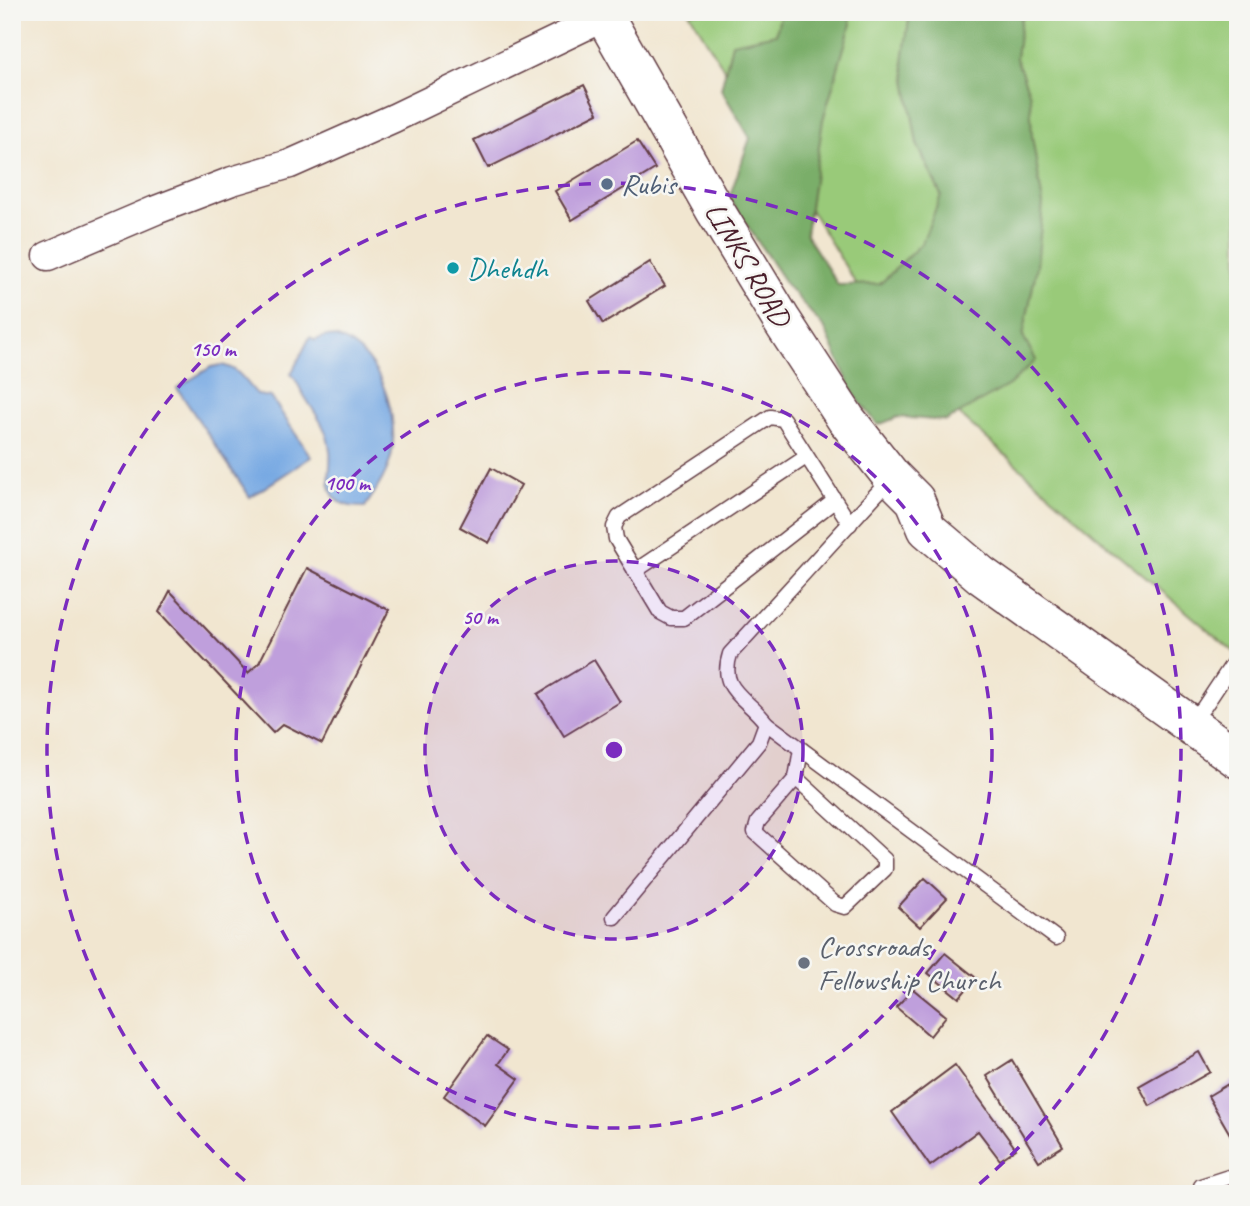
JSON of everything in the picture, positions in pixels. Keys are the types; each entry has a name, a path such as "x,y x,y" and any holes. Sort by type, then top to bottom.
{"main road":[{"name":"LINKS ROAD","path":"603,14 716,212 782,321 846,419 904,489 927,529 981,575 1196,715"},
{"path":"1196,715 1238,735"},
{"path":"1196,715 1238,760"}],"street":[{"path":"48,256 232,181 290,164 394,118 603,14"}],"lane":[{"path":"834,502 684,618 671,618 660,612 616,538 614,527 619,517 770,417 783,419 850,524"},
{"path":"635,571 806,457"},
{"path":"904,489 850,524 730,654 727,676 730,687 758,712 766,723 1056,938"},
{"path":"1196,715 1238,656"},
{"path":"614,917 760,742 766,723"},
{"path":"796,778 884,860 885,869 845,907 835,904 755,832 758,822 796,778 801,749"},
{"path":"1201,1186 1238,1174"}],"green space":[{"path":"689,12 1238,12 1238,655 1113,550 909,370"},
{"path":"781,12 848,12 851,24 823,120 806,234 838,285 880,284 922,243 941,195 917,144 909,97 903,61 910,12 1022,12 1016,58 1030,95 1032,136 1043,204 1037,266 1023,336 1036,360 1009,385 946,421 898,417 878,425 853,393 825,329 786,284 729,198 750,138 721,89 732,43 776,34"}],"water":[{"path":"327,336 345,341 360,352 383,385 389,405 393,446 389,464 382,481 365,507 346,505 338,501 332,493 329,484 330,451 326,434 291,374 310,337 315,340"},
{"path":"221,365 238,372 258,395 271,397 311,457 250,497 177,388 211,367"}],"building":[{"path":"584,85 598,113 488,168 474,140"},
{"path":"637,141 655,169 572,220 555,191"},
{"path":"650,262 665,286 603,324 589,301"},
{"path":"491,468 521,485 489,543 460,527"},
{"path":"307,568 389,610 322,744 283,724 273,733 159,612 170,591 248,673 259,663"},
{"path":"594,660 620,702 564,736 538,694"},
{"path":"925,878 947,898 920,927 898,907"},
{"path":"945,953 976,978 959,998 928,973"},
{"path":"913,989 946,1016 930,1036 896,1007"},
{"path":"487,1036 508,1050 498,1064 519,1079 485,1126 444,1096"},
{"path":"1199,1052 1210,1072 1150,1106 1139,1086"},
{"path":"1012,1060 1063,1146 1039,1161 987,1076"},
{"path":"955,1065 1016,1149 1000,1160 978,1131 930,1166 892,1112"},
{"path":"1238,1078 1238,1148 1208,1096"}],"place":[{"name":"Rubis","path":"607,184"},
{"name":"Dhehdh","path":"453,268"},
{"name":"Crossroads Fellowship Church","path":"804,963"}]}
